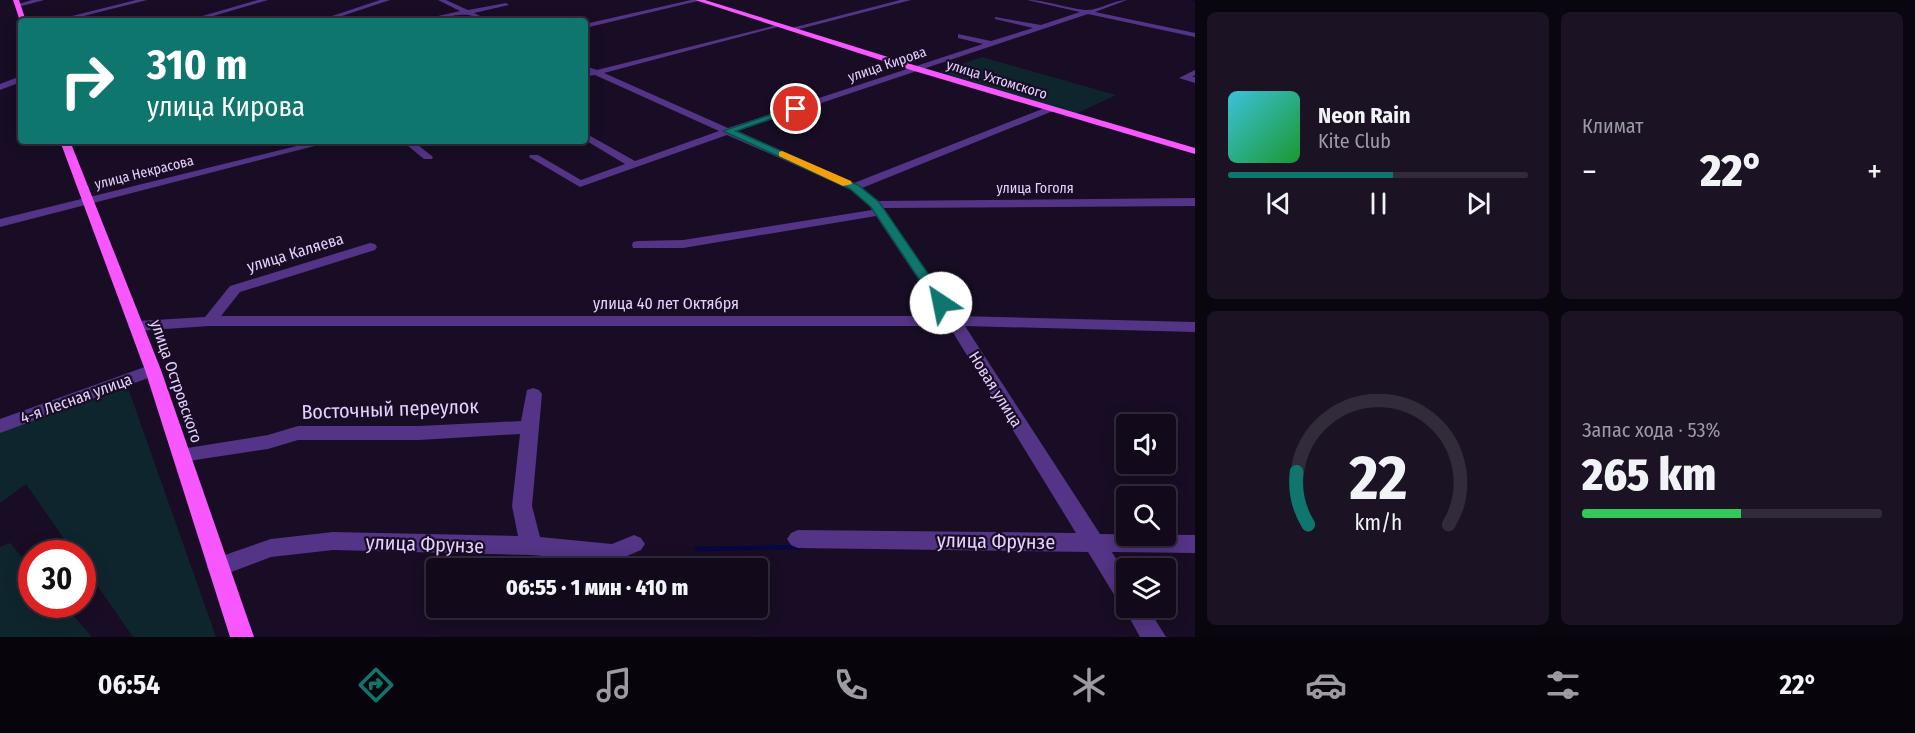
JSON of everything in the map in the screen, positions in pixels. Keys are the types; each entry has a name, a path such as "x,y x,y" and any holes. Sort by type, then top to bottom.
{"main road":[{"name":"улица Ухтомского","path":"698,0 1050,110 1195,151"},
{"path":"17,2 22,18"},
{"name":"улица Островского","path":"66,144 153,370 242,637"}],"street":[{"path":"17,2 41,0"},
{"path":"68,18 144,0"},
{"path":"199,18 265,0"},
{"path":"330,18 387,0"},
{"path":"444,0 480,18"},
{"path":"526,2 535,0"},
{"path":"588,25 698,0"},
{"path":"792,29 908,0"},
{"path":"1030,0 1195,35"},
{"name":"улица Кирова","path":"728,131 1124,0"},
{"path":"435,18 506,5"},
{"path":"997,18 1040,27"},
{"path":"590,74 779,25"},
{"path":"961,36 992,44"},
{"path":"1195,72 1183,78 1195,80"},
{"name":"Новая улица","path":"590,74 728,131 854,187 877,208 954,321 1116,578"},
{"path":"0,78 18,77"},
{"path":"0,87 18,78"},
{"path":"854,187 1050,110"},
{"path":"534,157 580,184 728,131"},
{"path":"588,138 634,165"},
{"name":"улица Некрасова","path":"0,223 317,144"},
{"path":"411,144 428,157"},
{"name":"улица Гоголя","path":"638,245 683,244 877,208 1195,202"},
{"name":"улица Каляева","path":"209,321 235,289 370,247"},
{"name":"улица 40 лет Октября","path":"137,326 209,321 954,321 1195,327"},
{"name":"4-я Лесная улица","path":"0,426 153,370"},
{"path":"531,546 522,506 533,394"},
{"name":"Восточный переулок","path":"182,455 268,442 298,433 419,433 529,427"},
{"name":"улица Фрунзе","path":"798,539 1195,544"},
{"name":"улица Фрунзе","path":"218,567 271,548 333,541 531,546 613,553 634,544"},
{"path":"1142,618 1154,637"}],"shaded area":[{"path":"982,57 1116,95 1075,114 939,72"},
{"path":"127,385 216,637 133,637 96,584 96,540 65,540 26,484 0,503 0,432"},
{"path":"10,543 18,553 18,618 75,618 92,637 0,637 0,547"}],"waterway":[{"path":"1190,0 1195,1"},
{"path":"697,549 800,547"}],"slow traffic":[{"path":"782,154 847,184"}],"route":[{"path":"796,109 728,131 854,187 866,195 875,204 941,303"}]}
